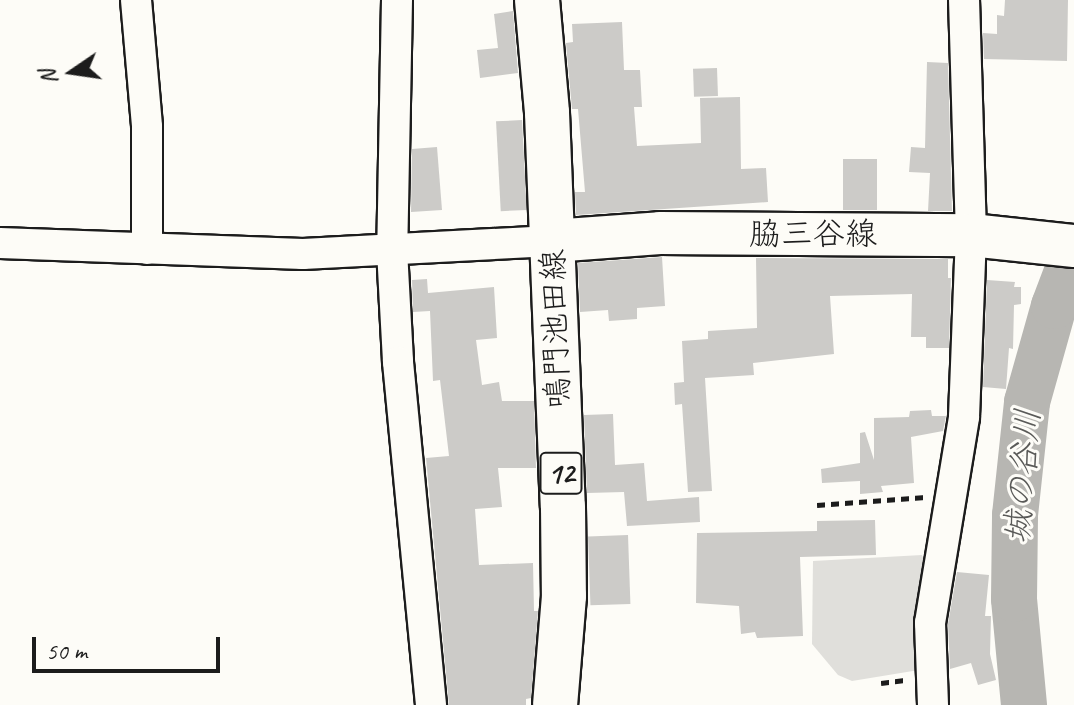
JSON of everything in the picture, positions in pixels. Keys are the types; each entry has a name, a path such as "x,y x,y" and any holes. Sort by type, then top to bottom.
{"main road":[{"name":"鳴門池田線","path":"537,0 552,241 564,596 555,705"},
{"name":"脇三谷線","path":"552,241 660,233 971,235 1067,246"}],"street":[{"path":"136,0 147,127 147,249"},
{"path":"397,0 392,250 398,362 431,705"},
{"path":"933,705 930,623 964,417 971,235 964,0"},
{"path":"0,243 303,254 552,241"}],"path":[{"path":"817,505 950,495"}],"shaded area":[{"path":"922,555 925,565 919,670 852,681 838,675 812,644 813,561"}],"building":[{"path":"1005,0 1068,0 1067,61 984,59 983,33 997,34 997,15 1004,16"},
{"path":"513,11 518,73 480,78 477,50 498,48 494,14"},
{"path":"622,22 624,70 640,70 642,107 634,107 637,146 701,143 700,98 740,97 741,169 766,168 768,202 576,215 575,192 585,192 578,109 572,109 566,43 573,42 572,24"},
{"path":"927,62 948,63 952,211 928,211 930,173 909,172 911,147 925,148"},
{"path":"717,68 718,96 694,97 693,69"},
{"path":"522,120 527,210 501,211 496,121"},
{"path":"437,147 442,210 411,212 412,149"},
{"path":"843,159 877,159 877,210 843,210"},
{"path":"662,257 665,306 637,308 637,319 609,321 608,310 580,312 578,263"},
{"path":"756,258 948,259 948,278 951,278 949,348 926,348 926,337 911,337 912,294 830,296 834,354 753,363 754,375 705,378 712,491 688,492 682,404 675,405 674,383 684,382 682,341 708,339 708,331 757,328"},
{"path":"427,279 428,293 494,287 497,338 476,340 482,385 499,382 502,401 534,401 536,468 498,468 502,507 475,509 479,565 533,563 534,611 538,611 531,698 526,699 526,705 449,705 426,458 449,456 440,380 433,381 430,311 413,312 412,280"},
{"path":"987,280 1015,282 1014,287 1021,287 1021,304 1014,305 1013,349 1009,348 1006,389 983,387"},
{"path":"931,410 932,416 946,416 943,431 911,437 914,483 881,486 883,492 860,494 860,481 822,483 821,469 860,463 860,433 865,432 874,460 874,418 909,417 910,411"},
{"path":"613,414 615,465 644,463 647,501 699,497 700,522 627,526 624,492 587,493 584,415"},
{"path":"875,520 876,555 800,557 803,636 757,638 755,632 741,634 739,606 696,603 697,533 817,531 817,521"},
{"path":"628,535 630,604 590,605 588,536"},
{"path":"957,572 989,575 985,616 991,616 990,654 996,680 978,685 971,663 950,669 948,624"}],"waterway":[{"name":"城の谷川","path":"1024,705 1014,599 1015,515 1027,402 1054,306 1074,253"}]}
